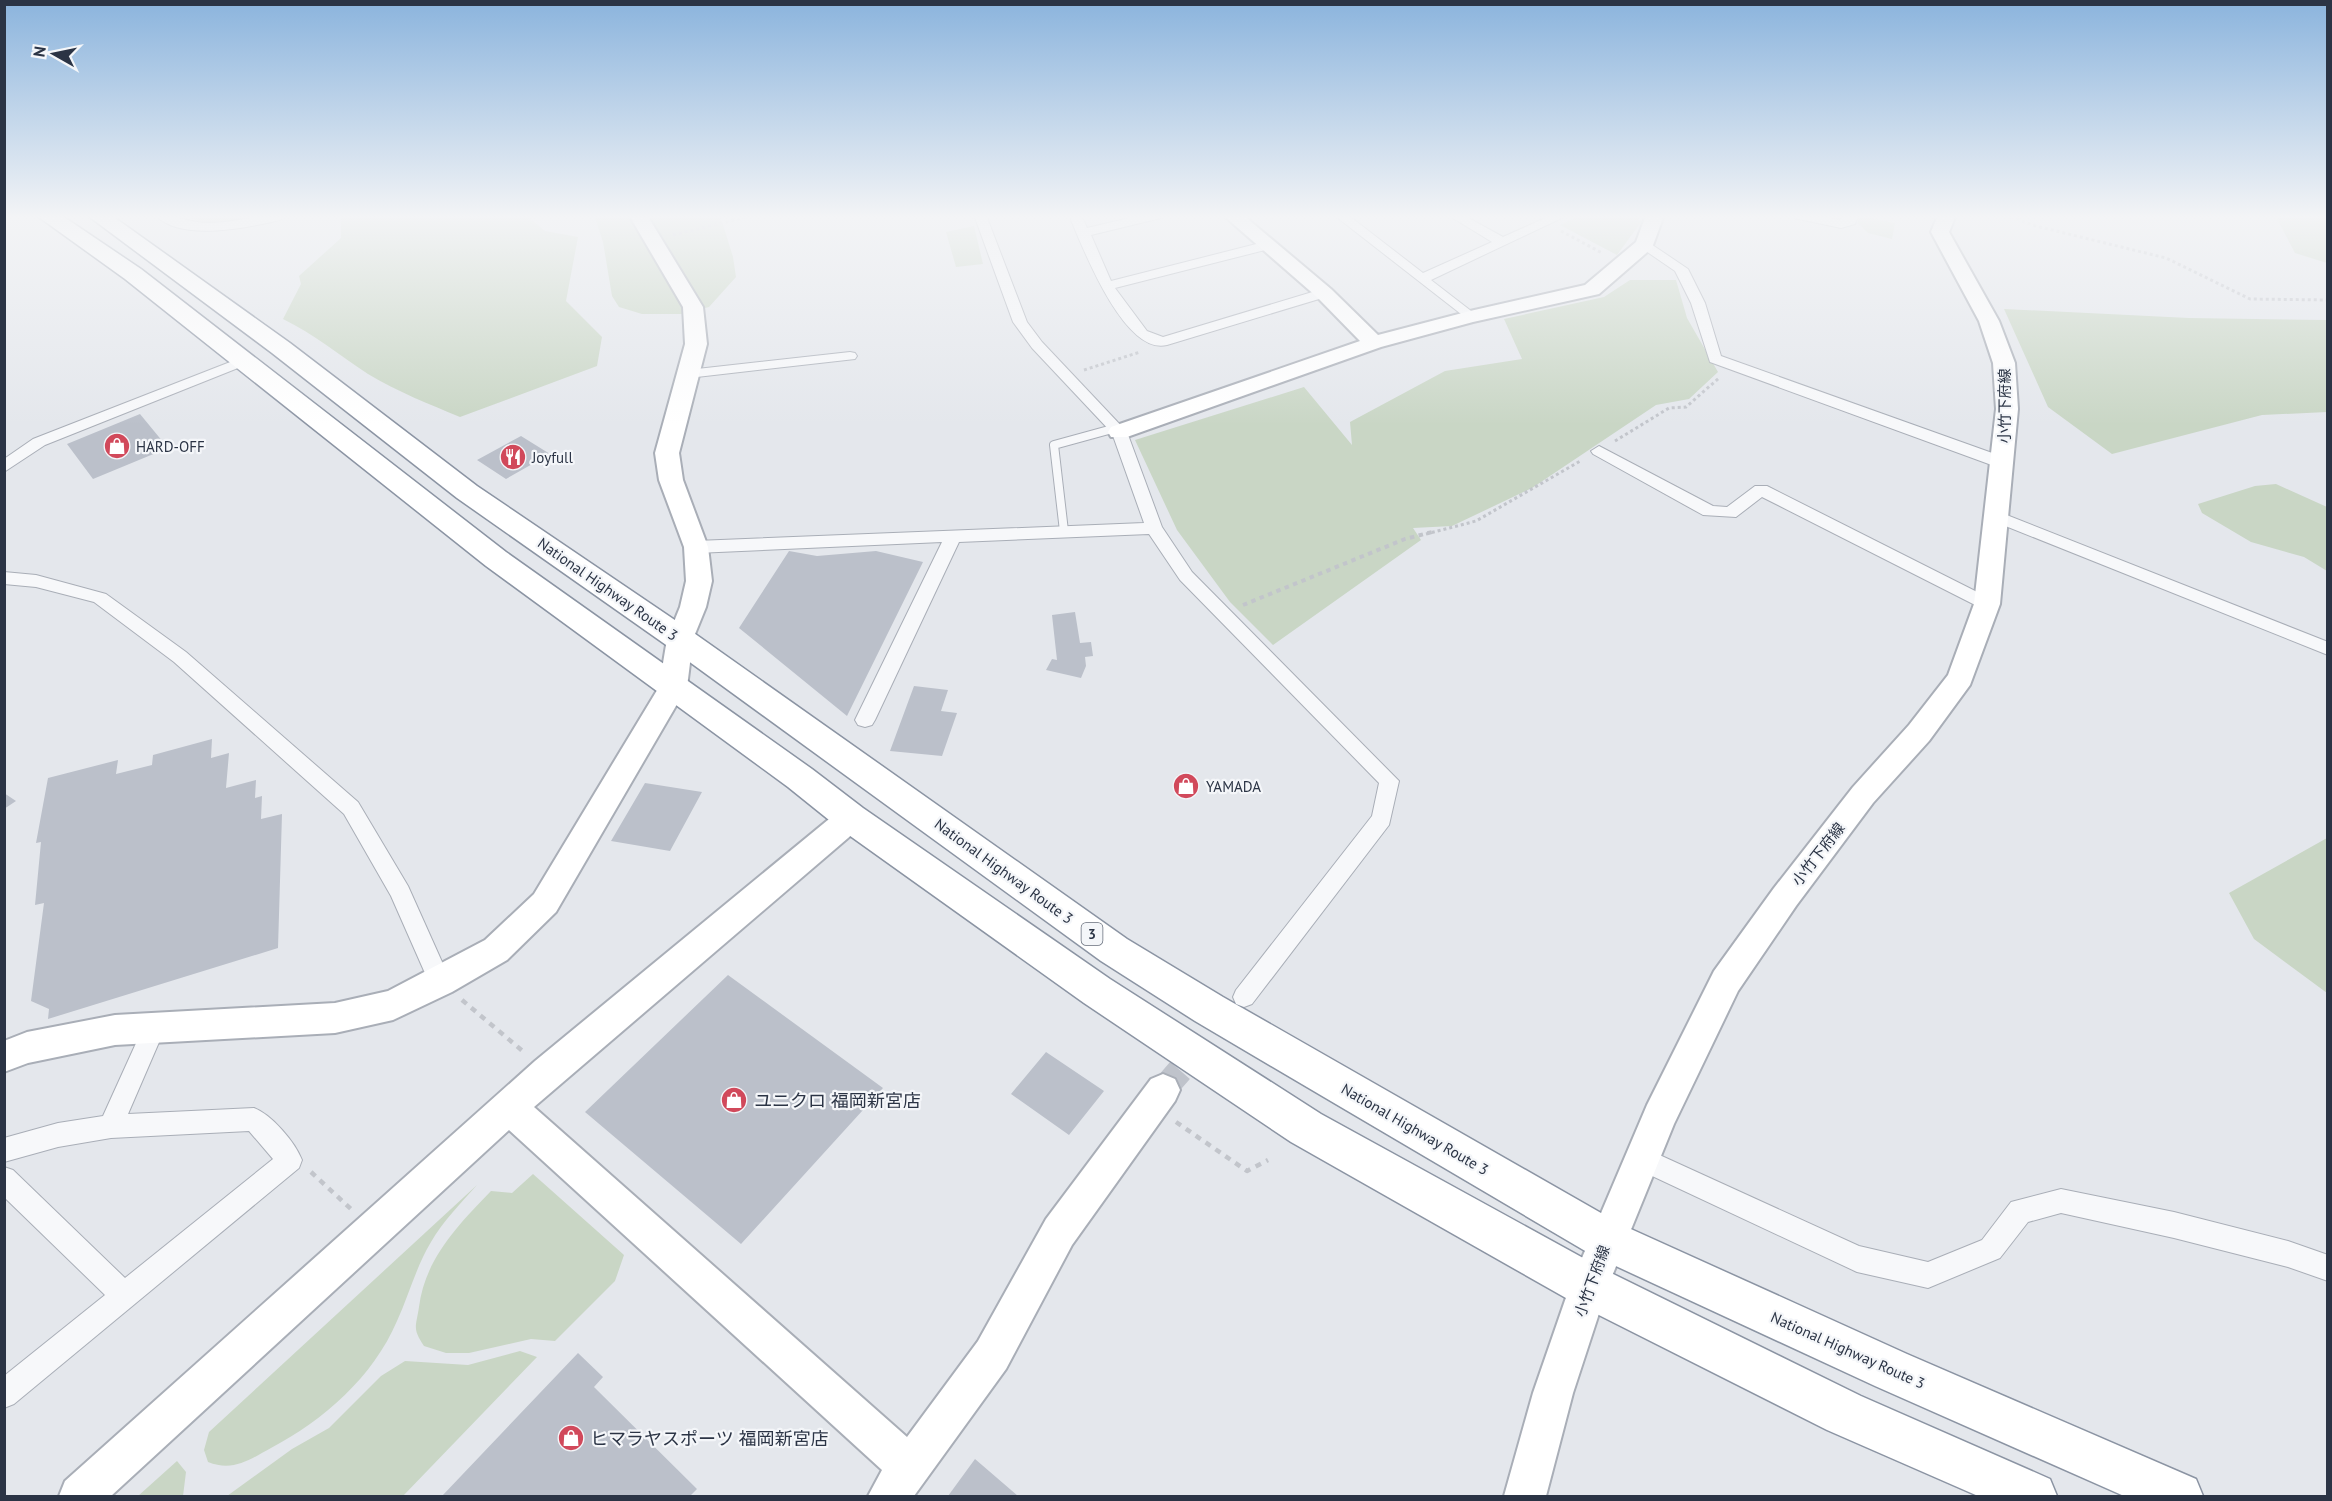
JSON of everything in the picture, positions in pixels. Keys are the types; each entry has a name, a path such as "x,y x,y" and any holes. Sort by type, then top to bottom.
{"highway":[{"path":"147,285 496,558 800,778 851,818 1097,991 1306,1128 1588,1286 1845,1413 2033,1497"},
{"name":"National Highway Route 3","path":"194,285 280,348 467,492 680,639 1114,950 1209,1009 1607,1240 1891,1370 2179,1497"}],"street":[{"path":"4,1057 27,1048 115,1030 335,1018 393,1005 440,982 496,950 544,903 577,854 673,687 680,639 693,607 699,581 696,547 671,480 667,453 696,344 693,307 680,285"},
{"path":"1006,285 1020,322 1117,430 1154,528 1186,576 1389,781 1382,819 1244,997"},
{"path":"1111,285 1107,286 1142,334 1162,342 1324,293"},
{"path":"1315,285 1374,343"},
{"path":"1430,285 1470,317"},
{"path":"1117,430 1374,343 1470,317 1592,290 1598,285"},
{"path":"1689,285 1698,303 1715,359 2003,463"},
{"name":"小竹下府線","path":"1525,1497 1553,1393 1588,1286 1659,1117 1726,981 1863,795 1919,733 1960,678 1987,604 1991,554 1999,517 2007,409 2004,363 1989,321 1969,285"},
{"path":"688,374 850,356"},
{"path":"4,467 39,442 243,361"},
{"path":"1599,451 1709,511 1730,513 1761,490 1987,604"},
{"path":"1999,517 2328,649"},
{"path":"696,547 1154,528"},
{"path":"865,720 954,535"},
{"path":"4,578 36,581 100,598 180,657 243,710 351,808 400,892 440,982"},
{"path":"80,1497 548,1072 851,818"},
{"path":"111,1126 156,1026"},
{"path":"510,1108 900,1482 992,1355 1059,1232 1157,1097"},
{"path":"4,1150 58,1135 111,1126 254,1119 290,1160 4,1394"},
{"path":"1642,1159 1857,1259 1928,1275 1991,1249 2020,1211 2061,1201 2197,1230 2288,1254 2328,1268"},
{"path":"4,1179 124,1295"}],"lane":[{"path":"1064,531 1054,445 1117,430"}],"path":[{"path":"2221,285 2250,299 2328,300"},
{"path":"1066,375 1132,356 1162,342"},
{"path":"1223,614 1405,539 1476,521 1669,408 1686,407 1723,375 1715,359"},
{"path":"440,982 548,1072"},
{"path":"1157,1097 1247,1171 1268,1160"},
{"path":"290,1160 305,1167 375,1231"}],"green space":[{"path":"300,285 569,285 566,301 602,337 597,366 460,417 402,392 368,374 316,338 283,319"},
{"path":"610,285 729,285 709,307 682,314 642,314 619,307 612,296"},
{"path":"1622,285 1677,285 1687,318 1718,372 1689,399 1656,405 1532,488 1452,526 1413,528 1421,540 1273,645 1230,602 1177,530 1135,440 1304,387 1352,445 1350,422 1445,371 1522,359 1504,319 1604,297"},
{"path":"2004,309 2189,318 2327,320 2327,412 2262,415 2112,454 2048,407"},
{"path":"2276,484 2327,507 2327,571 2304,557 2251,542 2202,513 2198,504 2255,486"},
{"path":"2327,838 2327,993 2254,939 2229,893"},
{"path":"533,1174 624,1255 615,1281 555,1341 531,1339 469,1353 446,1353 424,1346 416,1331 416,1323 422,1290 436,1258 455,1230 491,1191 512,1193"},
{"path":"477,1185 452,1212 436,1234 421,1261 387,1341 375,1361 345,1395 291,1437 248,1460 225,1466 208,1462 204,1450 209,1432"},
{"path":"520,1351 537,1357 403,1496 227,1496 292,1449 329,1428 381,1376 405,1361 468,1365"},
{"path":"177,1461 186,1472 183,1496 138,1496"}],"building":[{"name":"HARD-OFF","path":"140,414 168,448 93,479 67,444"},
{"name":"Joyfull","path":"521,436 550,454 506,479 477,460"},
{"path":"789,551 817,556 876,551 923,562 847,716 739,628"},
{"path":"1075,612 1080,643 1091,642 1093,656 1085,657 1086,666 1081,678 1046,670 1052,659 1057,660 1052,615"},
{"path":"914,686 948,690 941,711 957,713 942,756 890,751"},
{"path":"212,739 211,758 229,753 226,788 256,780 255,798 262,796 261,819 282,814 278,948 48,1019 49,1009 31,1001 44,903 35,905 41,842 36,843 48,778 118,760 116,774 152,765 153,755"},
{"path":"645,783 702,792 670,851 611,841"},
{"path":"4,793 16,801 4,809"},
{"name":"ユニクロ 福岡新宮店","path":"728,975 883,1088 741,1244 585,1112"},
{"path":"1046,1052 1104,1091 1069,1135 1011,1094"},
{"name":"ヒマラヤスポーツ 福岡新宮店","path":"578,1353 603,1377 594,1387 697,1489 690,1496 442,1496"},
{"path":"975,1459 1018,1496 948,1496"}],"tunnel":[{"path":"1163,1090 1231,1012"}],"place":[{"name":"HARD-OFF","path":"117,446"},
{"name":"Joyfull","path":"513,457"},
{"name":"YAMADA","path":"1186,786"},
{"name":"ユニクロ 福岡新宮店","path":"734,1100"},
{"name":"ヒマラヤスポーツ 福岡新宮店","path":"571,1438"}]}
